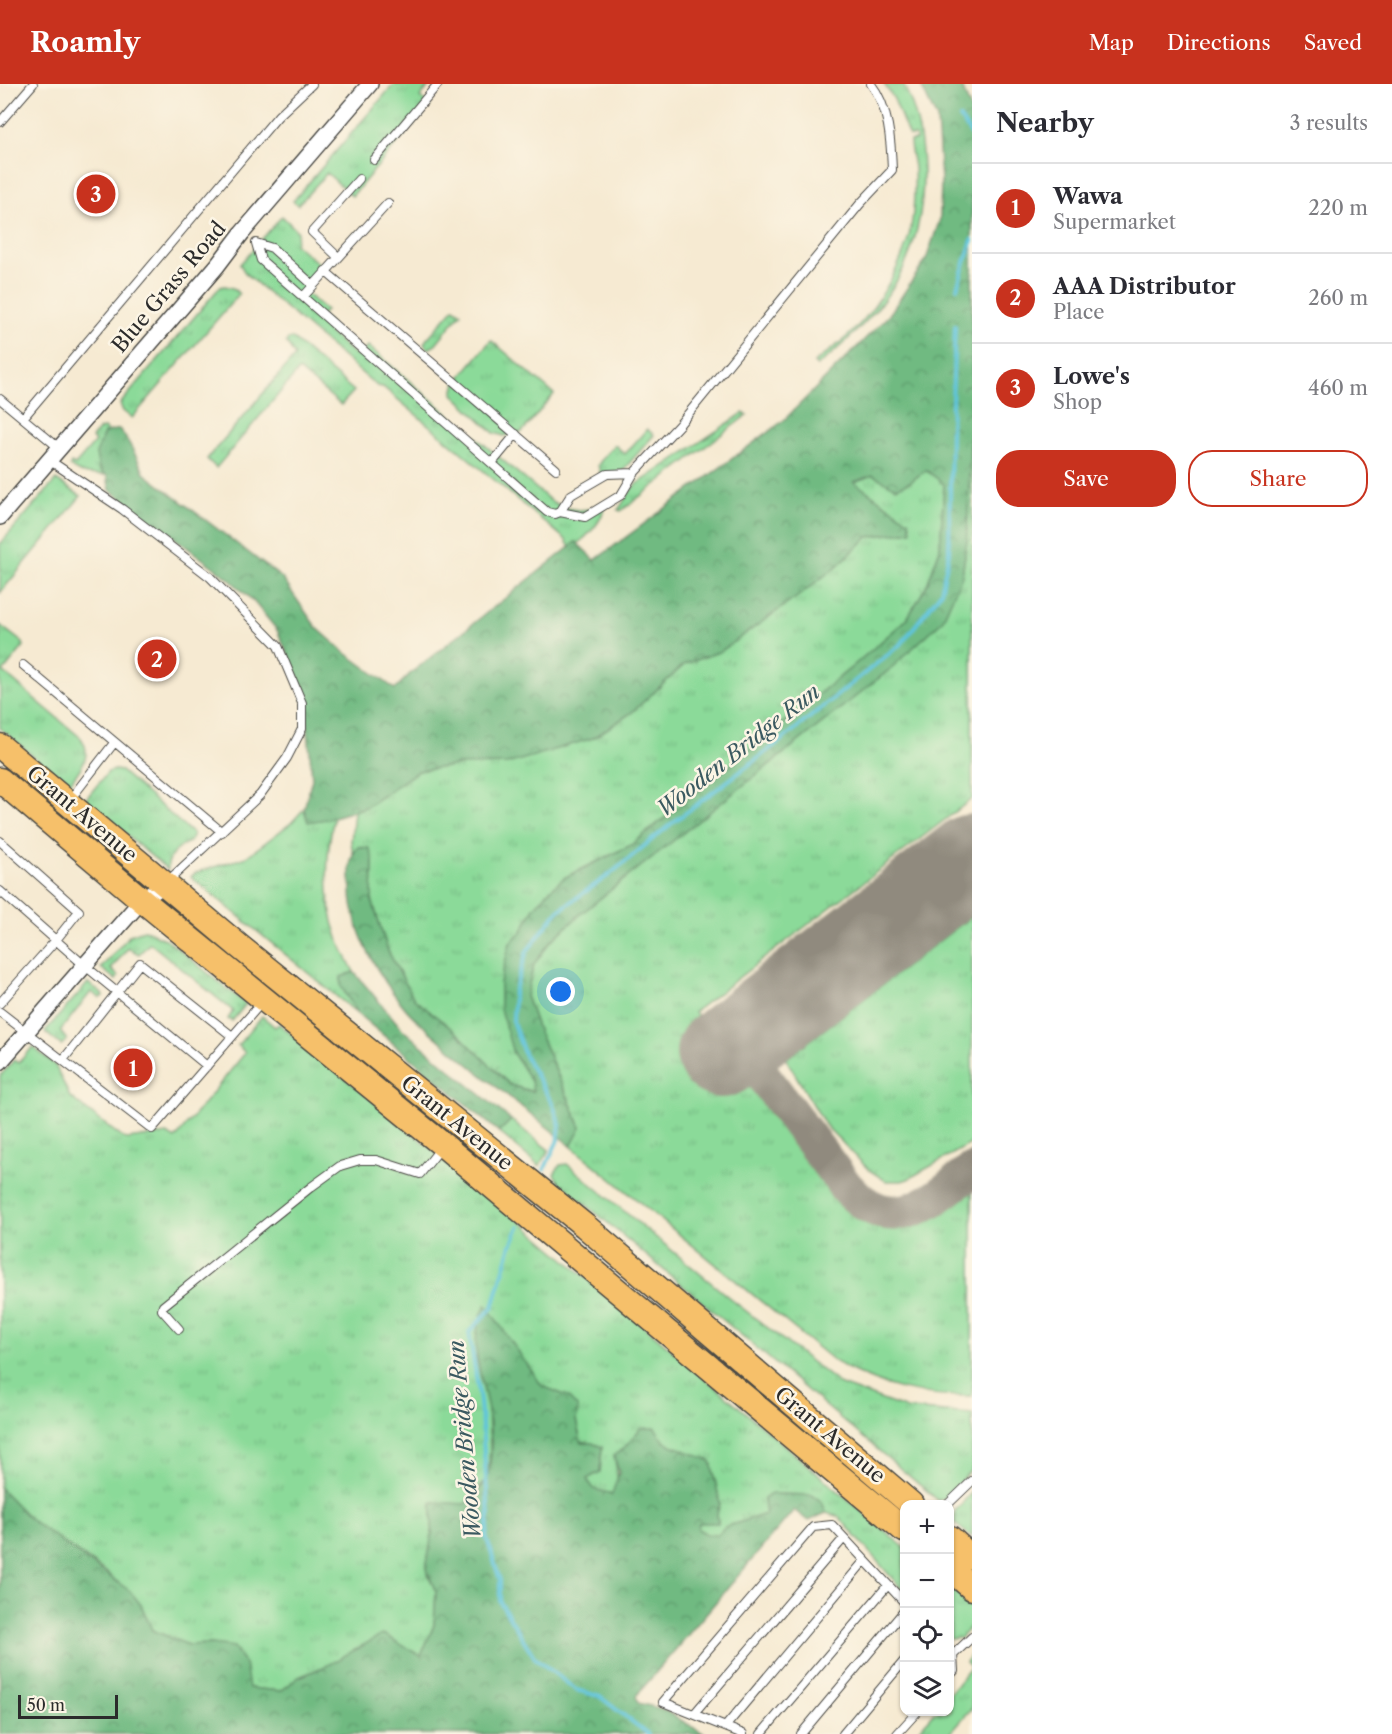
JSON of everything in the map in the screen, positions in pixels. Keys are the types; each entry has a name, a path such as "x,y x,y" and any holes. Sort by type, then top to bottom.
{"main road":[{"name":"Grant Avenue","path":"0,746 165,884 585,1226 906,1500"},
{"name":"Grant Avenue","path":"0,780 142,900 443,1145 900,1527"},
{"path":"954,1541 972,1557"},
{"path":"954,1572 972,1588"}],"street":[{"name":"Blue Grass Road","path":"0,517 217,266 242,233 367,85"},
{"path":"0,1062 142,900 165,884"}],"lane":[{"path":"0,122 33,84"},
{"path":"23,418 278,116 312,84"},
{"path":"374,160 438,84"},
{"path":"256,243 261,260 548,512 585,517 621,495 634,473 679,425 860,204 892,170 891,143 880,96 871,84"},
{"path":"338,257 312,232 359,179"},
{"path":"303,297 388,202"},
{"path":"242,233 256,243 272,248 313,285"},
{"path":"325,271 556,469"},
{"path":"0,399 23,418 54,454 210,577 278,646 302,703 302,729 287,758 260,795 165,884"},
{"path":"492,463 516,434"},
{"path":"560,512 571,495 608,474 634,473"},
{"path":"23,664 222,832"},
{"path":"68,802 114,743"},
{"path":"0,841 79,911 0,1003"},
{"path":"0,891 117,993 207,1066"},
{"path":"63,1060 140,963 232,1036"},
{"path":"0,1012 152,1129 264,1000"},
{"path":"179,1329 162,1310 163,1306 340,1166 360,1160 376,1160 420,1174 443,1145"},
{"path":"952,1500 972,1481"},
{"path":"743,1734 663,1702 813,1527 832,1525 900,1598"},
{"path":"694,1714 844,1538"},
{"path":"725,1727 865,1560"},
{"path":"761,1734 888,1585"},
{"path":"801,1734 900,1616"},
{"path":"954,1651 972,1637"},
{"path":"843,1734 903,1662"},
{"path":"897,1734 913,1716"}],"green space":[{"path":"394,84 431,84 420,97 430,105 352,196 327,173 298,205 293,201"},
{"path":"884,84 903,84 918,125 923,168 922,201 917,230 909,257 897,281 881,303 863,325 817,366 814,363 848,335 874,307 900,261 910,229 913,214 914,168 910,141 916,140 916,136 909,136 894,99"},
{"path":"920,84 961,84 972,113 972,376 967,540 962,576 942,621 889,670 583,912 551,941 534,964 526,996 538,1030 581,1128 571,1146 443,1043 396,997 377,969 356,923 350,874 354,852 358,847 369,848 373,859 372,900 388,951 414,999 457,1033 510,1085 533,1092 531,1081 513,1053 500,1009 500,983 510,943 522,931 534,908 564,878 631,845 852,667 907,619 927,585 940,549 944,484 926,470 910,482 896,488 873,475 854,482 909,521 911,531 868,537 837,566 797,597 721,651 685,664 631,713 593,738 507,764 459,765 418,771 366,807 327,819 308,822 304,809 312,779 305,693 277,630 254,602 228,578 110,490 107,476 99,470 96,454 104,433 119,429 145,474 282,578 316,627 343,651 395,689 412,672 576,542 595,560 783,421 889,315 926,260 940,219 941,180 937,119"},
{"path":"282,216 298,232 295,244 323,267 303,291 326,310 321,316 331,324 326,330 358,357 368,346 551,501 578,510 605,505 598,522 578,544 575,542 570,548 566,540 383,387 377,386 245,273 240,264"},
{"path":"220,287 233,288 239,294 132,418 123,411 120,404"},
{"path":"454,308 461,313 434,346 428,349 424,344 426,340"},
{"path":"293,339 354,391 341,405 299,370 216,468 207,459 295,356 286,342"},
{"path":"491,340 554,394 522,432 504,436 494,433 453,394 456,382"},
{"path":"972,376 972,799 694,1012 833,1194 850,1210 877,1222 907,1224 926,1219 938,1212 972,1186 972,1396 952,1396 900,1389 868,1378 834,1361 571,1146 581,1127 538,1030 526,996 534,964 551,941 583,912 889,670 962,576 967,540"},
{"path":"743,413 747,415 621,511 618,510 633,487"},
{"path":"104,428 108,432 104,433 99,470 105,475 82,473 70,466 71,463 75,465 95,442 92,438"},
{"path":"647,429 654,435 618,476 607,479 601,476 598,465 606,454 615,445 625,454"},
{"path":"926,470 944,484 940,549 927,585 907,619 852,667 631,845 564,878 534,908 522,931 510,943 513,1053 531,1081 534,1092 510,1085 457,1033 414,999 388,951 372,900 373,859 358,847 353,853 351,842 354,811 366,807 418,771 593,738 631,713 685,664 721,651 797,597 837,566 868,537 911,531 909,521 854,482 873,474 910,482"},
{"path":"56,480 81,496 0,593 0,544"},
{"path":"0,625 24,646 3,672 81,738 85,745 84,763 68,786 0,728"},
{"path":"121,771 193,834 190,842 178,849 171,857 168,870 85,800 108,772"},
{"path":"304,809 308,822 334,817 329,847 328,893 333,923 354,972 341,977 341,986 358,1014 191,877 195,873 246,857 291,823"},
{"path":"972,916 972,1143 908,1179 886,1181 869,1170 826,1126 786,1059"},
{"path":"144,930 166,939 246,1004 232,1021 228,1019 233,1011 150,943 139,954 128,948 111,969 118,976 116,980 101,968 130,935"},
{"path":"354,972 403,1030 511,1120 499,1132 358,1014 341,986 341,977"},
{"path":"88,983 103,996 100,998 91,992 60,1031 67,1040 61,1045 45,1032"},
{"path":"262,1016 275,1027 279,1024 514,1216 900,1544 900,1587 839,1517 826,1513 822,1502 812,1495 771,1494 764,1499 766,1514 725,1527 718,1534 708,1535 698,1529 699,1522 718,1522 717,1514 720,1503 711,1461 666,1443 623,1449 614,1455 617,1480 612,1494 594,1489 586,1479 600,1472 602,1447 592,1443 581,1443 567,1396 542,1386 492,1316 476,1357 488,1408 490,1449 488,1477 465,1504 432,1503 432,1534 426,1569 436,1592 434,1625 421,1656 326,1666 299,1677 281,1691 248,1688 245,1664 212,1644 188,1645 152,1630 141,1605 106,1572 31,1520 0,1488 0,1076 14,1060 18,1063 33,1047 55,1065 70,1097 123,1138 167,1134 175,1139 245,1053 238,1045"},
{"path":"511,1120 549,1150 539,1166 499,1132"},
{"path":"567,1164 732,1300 841,1385 907,1409 972,1414 972,1469 946,1497 938,1500 559,1182 554,1174 560,1165"},
{"path":"486,1305 542,1386 567,1396 578,1408 576,1420 581,1443 592,1443 602,1447 600,1472 587,1479 594,1489 612,1494 619,1473 614,1455 623,1449 641,1428 655,1428 666,1443 711,1461 720,1503 717,1514 718,1523 699,1523 698,1529 708,1535 718,1534 725,1527 766,1514 764,1499 771,1494 812,1495 822,1502 826,1513 808,1521 794,1510 636,1696 638,1703 662,1709 705,1734 0,1734 0,1488 31,1520 130,1591 141,1605 152,1630 188,1645 212,1644 234,1647 245,1664 249,1688 281,1691 299,1677 326,1666 383,1634 421,1656 434,1625 436,1592 426,1569 432,1534 432,1502 465,1504 485,1483 490,1467 490,1421 476,1342 480,1317"},
{"path":"972,1492 972,1537 954,1523 955,1511"},
{"path":"954,1588 972,1604 972,1625 960,1638 954,1639"},
{"path":"972,1653 972,1708 949,1734 915,1734 931,1716 954,1716 954,1688 971,1667 966,1662"}],"waterway":[{"name":"Wooden Bridge Run","path":"960,118 972,136"},
{"name":"Wooden Bridge Run","path":"957,288 972,240"},
{"name":"Wooden Bridge Run","path":"544,1170 558,1140 560,1125 553,1105 525,1056 513,1023 514,992 527,951 558,911 609,875 902,643 941,592 949,553 955,326"},
{"name":"Wooden Bridge Run","path":"519,1227 511,1245 493,1307 469,1332 480,1401 489,1516 486,1536 500,1580 500,1602 535,1658 576,1690 599,1696 648,1734"}],"taxiway":[{"path":"737,1041 846,1187 863,1202 880,1210 895,1213 911,1210 941,1194 972,1170"}],"runway":[{"path":"721,1053 972,859"}],"place":[{"name":"Lowe's","path":"96,194"},
{"name":"AAA Distributor","path":"157,659"},
{"name":"Wawa","path":"133,1068"}]}
